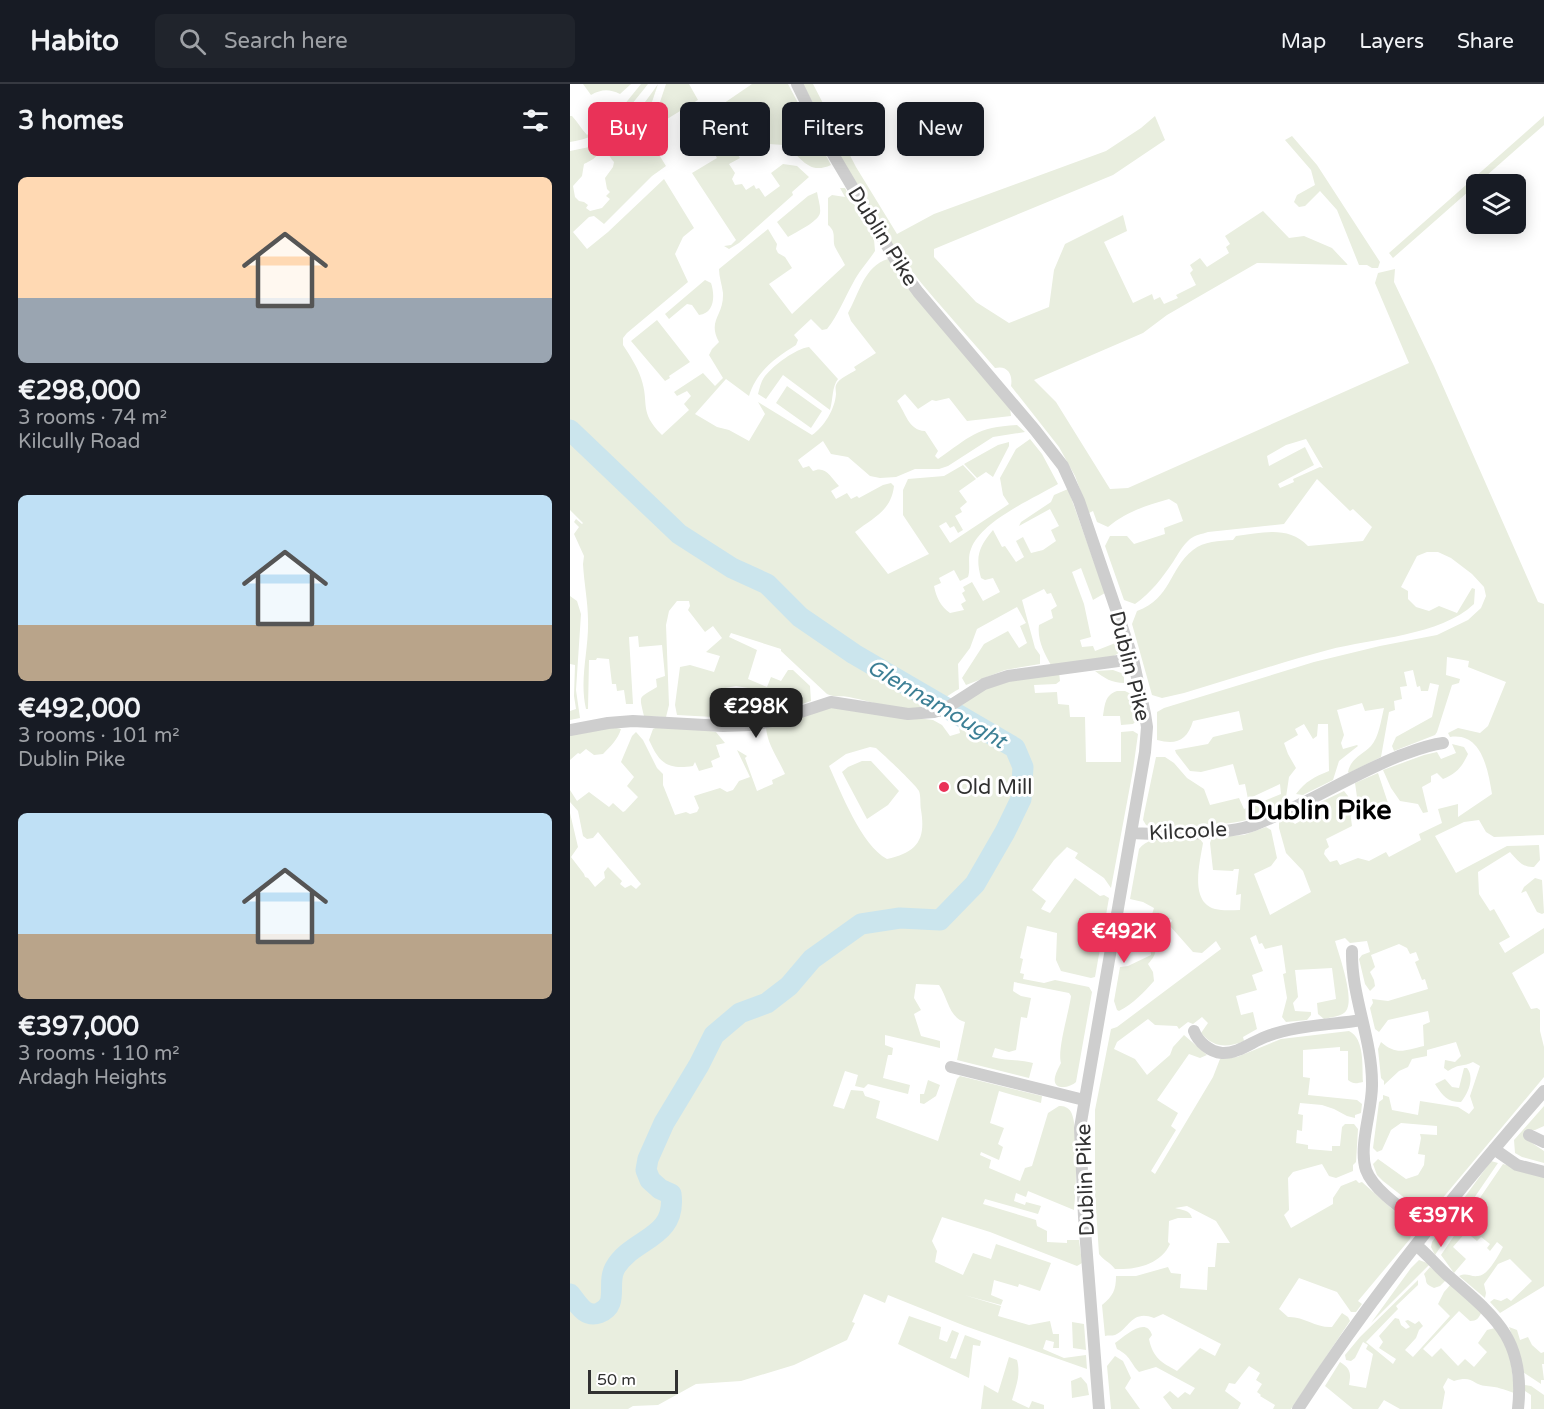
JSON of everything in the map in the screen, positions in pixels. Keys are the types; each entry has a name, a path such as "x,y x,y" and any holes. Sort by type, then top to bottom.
{"street":[{"name":"Dublin Pike","path":"796,84 830,148 899,266 1063,466 1079,501 1133,659 1144,705 1147,728 1145,752 1080,1128 1084,1217 1099,1409"},
{"path":"570,730 633,721 723,726 751,725 776,720 831,702 908,714 934,712 945,709 984,684 1008,676 1133,659"},
{"name":"Kilcoole","path":"1131,833 1208,832 1243,828 1293,808 1383,763 1426,746 1443,743"},
{"path":"1352,951 1354,979 1372,1083 1364,1157 1366,1170 1383,1193 1429,1229"},
{"path":"1194,1031 1205,1046 1223,1053 1234,1052 1279,1032 1362,1020"},
{"path":"951,1067 1084,1100"},
{"path":"1298,1409 1350,1331 1416,1245 1544,1091"},
{"path":"1529,1135 1543,1140"},
{"path":"1494,1149 1516,1165 1544,1172"},
{"path":"1416,1245 1483,1305 1500,1325 1511,1345 1516,1361 1518,1409"}],"shaded area":[{"path":"583,84 631,84 620,94 606,90 591,95"},
{"path":"641,84 648,84 634,102 626,102"},
{"path":"658,84 652,102 645,102"},
{"path":"666,84 689,84 698,100 680,102 680,111 668,118 668,102 660,102"},
{"path":"752,84 788,84 798,102 782,102 782,145 770,144 770,102 726,102"},
{"path":"803,84 813,84 822,102 812,102"},
{"path":"570,116 574,118 588,137 570,142"},
{"path":"1155,116 1165,140 1113,175 934,249 934,257 976,302 1009,323 1049,307 1054,270 1065,244 1123,215 1127,231 1104,242 1133,303 1152,294 1154,300 1160,297 1164,304 1178,298 1176,295 1196,285 1190,273 1193,270 1190,265 1200,258 1207,267 1229,253 1226,247 1230,244 1225,236 1263,211 1289,238 1304,236 1332,248 1348,265 1257,263 1167,315 1143,333 1034,380 1056,402 1110,489 1128,488 1409,363 1375,283 1378,273 1395,269 1394,282 1434,366 1538,602 1544,604 1544,835 1494,837 1486,832 1479,820 1464,822 1435,836 1456,873 1507,846 1539,845 1540,860 1534,867 1523,865 1510,852 1478,872 1479,894 1490,911 1494,909 1510,937 1499,943 1505,953 1544,928 1544,953 1512,973 1531,1009 1540,1010 1544,1077 1436,1206 1429,1211 1420,1210 1383,1181 1377,1175 1373,1164 1378,1159 1406,1179 1418,1175 1424,1165 1425,1155 1418,1154 1420,1134 1437,1135 1437,1126 1401,1123 1391,1130 1382,1150 1377,1152 1373,1148 1379,1102 1383,1099 1383,1095 1389,1097 1392,1110 1418,1115 1420,1101 1458,1107 1469,1114 1474,1108 1470,1096 1480,1066 1473,1062 1448,1071 1444,1068 1445,1060 1455,1062 1461,1056 1456,1042 1427,1050 1427,1056 1412,1059 1408,1067 1399,1071 1384,1085 1381,1078 1378,1049 1381,1042 1397,1050 1424,1046 1423,1025 1430,1022 1428,1011 1388,1020 1379,1032 1375,1029 1370,1008 1373,1003 1372,999 1388,1001 1428,989 1415,962 1419,960 1416,952 1410,954 1407,948 1399,944 1371,955 1375,967 1370,972 1375,986 1370,991 1365,984 1359,959 1370,952 1367,941 1350,943 1345,938 1335,941 1348,987 1349,997 1346,1011 1339,1016 1324,1019 1318,1014 1317,1003 1336,999 1332,968 1295,970 1298,997 1293,1003 1295,1011 1311,1012 1311,1015 1307,1020 1286,1022 1282,1017 1287,998 1282,945 1265,949 1262,943 1259,944 1256,935 1250,938 1263,971 1252,975 1257,990 1236,996 1241,1015 1253,1012 1257,1029 1243,1037 1244,1041 1226,1046 1211,1042 1201,1033 1208,1023 1202,1017 1193,1024 1188,1022 1179,1029 1177,1026 1155,1025 1148,1019 1117,1042 1114,1049 1135,1059 1147,1075 1170,1055 1173,1047 1184,1035 1207,1055 1200,1058 1189,1054 1157,1100 1178,1113 1171,1126 1176,1130 1151,1171 1155,1174 1213,1077 1220,1059 1237,1057 1281,1039 1349,1031 1358,1040 1363,1068 1363,1082 1359,1083 1348,1080 1348,1051 1340,1051 1340,1047 1303,1050 1303,1077 1310,1078 1308,1095 1357,1100 1362,1104 1361,1113 1355,1115 1355,1118 1322,1105 1300,1103 1298,1114 1303,1115 1302,1131 1297,1130 1296,1143 1308,1145 1308,1149 1332,1151 1332,1146 1340,1146 1342,1127 1345,1124 1354,1124 1358,1129 1356,1162 1353,1165 1353,1171 1336,1178 1329,1176 1322,1164 1293,1172 1288,1178 1289,1210 1284,1215 1291,1228 1333,1204 1333,1198 1341,1186 1356,1180 1359,1183 1362,1182 1400,1216 1412,1232 1410,1239 1358,1301 1362,1304 1356,1312 1351,1312 1337,1292 1299,1278 1279,1309 1288,1317 1299,1318 1326,1327 1332,1327 1342,1313 1350,1321 1291,1409 1273,1409 1275,1405 1260,1396 1257,1392 1262,1384 1256,1380 1260,1373 1249,1366 1235,1384 1229,1383 1225,1391 1241,1403 1238,1409 1172,1409 1163,1397 1170,1391 1178,1398 1185,1392 1190,1395 1195,1388 1156,1367 1139,1372 1128,1357 1117,1349 1115,1343 1135,1329 1145,1327 1152,1335 1149,1339 1155,1355 1177,1371 1200,1348 1215,1356 1221,1344 1163,1314 1154,1318 1141,1316 1115,1335 1105,1336 1102,1305 1113,1292 1116,1276 1136,1276 1168,1267 1171,1273 1181,1274 1180,1288 1207,1290 1208,1267 1215,1267 1217,1243 1230,1243 1216,1221 1187,1206 1175,1208 1188,1212 1192,1218 1178,1218 1169,1221 1168,1242 1170,1244 1166,1251 1154,1261 1140,1267 1115,1269 1099,1254 1095,1194 1095,1110 1111,1029 1117,1027 1221,949 1216,941 1202,953 1193,952 1170,926 1172,920 1158,914 1152,928 1156,950 1148,964 1153,972 1154,981 1134,1001 1119,1011 1117,1010 1114,1001 1120,967 1128,966 1151,955 1148,927 1154,908 1130,899 1139,849 1144,844 1159,839 1200,839 1203,843 1198,880 1202,898 1207,905 1215,909 1240,910 1241,894 1236,895 1239,869 1213,870 1210,843 1212,837 1244,835 1266,827 1271,830 1277,858 1271,866 1254,874 1270,915 1311,892 1303,871 1286,853 1279,820 1288,818 1295,824 1304,819 1304,810 1344,791 1348,796 1352,826 1326,839 1329,847 1324,854 1330,862 1337,860 1340,865 1358,858 1369,861 1386,852 1389,857 1421,840 1419,834 1442,823 1438,809 1458,804 1458,817 1492,794 1482,755 1470,740 1450,737 1448,733 1458,728 1480,733 1488,726 1506,682 1468,667 1469,661 1447,657 1446,675 1460,679 1459,683 1452,685 1437,732 1435,735 1394,751 1392,746 1396,737 1432,717 1439,685 1430,683 1428,691 1421,691 1420,686 1417,687 1413,670 1404,672 1407,686 1400,687 1402,699 1394,701 1395,710 1389,712 1381,757 1348,772 1354,760 1374,742 1384,708 1365,711 1362,703 1337,710 1344,735 1341,743 1343,749 1358,746 1339,761 1333,780 1303,795 1296,794 1311,780 1329,771 1328,724 1318,724 1317,736 1313,739 1304,724 1295,729 1298,735 1284,743 1296,768 1289,777 1285,804 1274,811 1249,820 1210,825 1165,828 1146,825 1143,820 1156,757 1165,757 1174,763 1187,778 1204,789 1210,805 1239,798 1244,809 1281,794 1280,784 1248,799 1245,784 1239,785 1233,764 1201,772 1190,771 1176,753 1175,750 1208,744 1213,737 1243,730 1239,711 1193,721 1184,737 1170,742 1157,740 1157,712 1314,662 1437,635 1468,620 1481,608 1486,596 1484,587 1472,574 1451,558 1438,552 1427,552 1417,556 1401,587 1408,591 1408,599 1416,607 1429,611 1439,606 1457,613 1472,588 1475,589 1474,604 1460,615 1405,635 1328,650 1184,693 1162,698 1152,695 1132,624 1137,611 1157,599 1179,566 1193,550 1207,543 1233,540 1236,536 1265,532 1292,535 1308,546 1363,541 1372,527 1353,509 1350,511 1317,479 1284,524 1208,532 1194,536 1185,544 1146,595 1135,604 1124,600 1105,546 1110,536 1127,536 1134,544 1165,534 1164,528 1183,521 1177,504 1169,499 1153,504 1129,513 1108,527 1097,522 1093,511 1089,513 1075,476 1059,447 1011,386 1009,372 1000,367 995,368 925,288 887,237 840,156 850,156 897,234 934,214 1106,151","holes":["1306,439 1323,468 1320,467 1293,479 1294,482 1280,488 1278,484 1314,465 1305,447 1269,466 1267,456 1286,445"]},
{"path":"1544,116 1544,125 1488,174 1478,174"},
{"path":"1292,136 1317,165 1380,262 1378,268 1359,265 1337,210 1320,191 1305,206 1299,207 1294,202 1297,195 1315,185 1311,170 1285,140"},
{"path":"588,147 588,156 596,156 584,164 582,176 573,186 575,197 588,205 586,208 590,211 602,208 610,199 606,196 610,192 607,189 605,178 614,162 610,156 660,156 666,166 652,176 604,224 594,216 589,217 573,232 587,249 664,179 694,228 683,237 675,254 688,282 623,338 623,345 644,387 647,413 662,435 689,410 684,404 691,396 687,391 677,396 674,392 703,373 715,386 723,378 709,355 719,342 715,323 723,301 723,293 719,269 768,229 777,244 778,253 785,257 792,268 769,284 792,314 845,265 835,247 833,233 828,225 828,198 832,195 845,197 840,188 845,188 874,239 875,251 855,279 831,324 827,329 822,330 811,319 794,335 798,340 796,345 762,373 752,387 749,396 726,379 695,414 749,441 765,414 758,402 812,435 816,432 831,411 837,383 856,370 854,367 876,353 851,321 848,313 868,274 888,259 1010,408 1011,416 967,421 949,398 932,400 918,409 905,394 897,401 911,424 925,431 938,451 935,456 938,459 974,434 992,428 1017,425 1025,432 993,437 948,466 939,469 915,469 896,477 870,476 848,457 831,454 823,441 798,460 803,468 809,466 813,471 821,470 830,476 839,486 831,491 836,499 847,493 851,499 857,496 859,498 883,485 891,483 894,486 885,508 855,532 888,574 929,554 903,515 903,490 908,479 944,476 963,465 976,479 959,491 967,502 960,508 962,512 955,516 963,530 958,533 954,526 950,528 946,522 939,526 950,543 1009,504 1003,495 1000,478 1016,449 1030,439 1042,454 1058,484 1009,511 986,529 971,549 968,577 960,581 954,570 939,578 941,583 934,586 938,598 950,613 964,610 961,604 966,601 962,593 965,591 963,587 972,582 983,601 1000,592 993,578 985,580 981,578 978,558 984,542 993,530 1002,547 1005,546 1016,562 1024,557 1016,541 1023,537 1031,553 1043,550 1056,541 1051,530 1059,526 1050,509 1019,526 1021,522 1051,502 1054,495 1068,489 1105,593 1093,600 1081,568 1072,572 1084,604 1091,637 1080,640 1082,647 1093,646 1095,651 1118,642 1119,653 1110,658 1051,665 1040,641 1039,625 1053,618 1051,610 1057,606 1051,593 1047,594 1044,589 1022,600 1035,648 1040,655 1040,664 1005,670 966,685 962,678 984,644 1008,631 1019,648 1027,643 1020,626 1026,623 1017,607 977,629 970,648 958,664 959,689 932,707 902,709 827,694 781,649 731,633 729,637 757,650 748,679 767,687 771,677 781,681 788,670 793,670 810,686 811,701 796,706 748,688 736,686 715,690 716,693 712,694 713,717 677,715 675,705 680,667 690,665 714,672 720,656 706,652 722,638 713,626 705,632 688,610 689,601 677,601 669,611 666,625 669,705 666,717 644,716 642,698 657,687 656,679 665,676 662,645 639,647 638,636 629,637 633,704 626,704 624,690 617,691 616,684 612,684 609,659 597,658 589,660 588,709 586,709 584,676 588,620 584,556 574,534 579,527 574,522 576,519 583,523 570,510 570,151"},
{"path":"716,156 739,156 740,158 729,164 735,173 732,179 735,185 742,184 746,190 754,185 765,197 780,186 771,173 783,164 797,166 809,177 792,192 793,195 739,243 729,249 724,246 731,245 736,240 692,173 717,158"},
{"path":"798,156 826,156 831,165 816,168"},
{"path":"1466,185 1466,194 1393,258 1389,253"},
{"path":"817,192 820,213 811,223 788,237 777,222 808,196"},
{"path":"705,280 711,283 713,293 711,307 708,311 699,315 692,305 687,304 669,319 665,314"},
{"path":"657,320 690,362 665,381 631,341"},
{"path":"809,347 838,379 830,410 783,375 766,399 758,394 764,378 774,367 791,354"},
{"path":"787,386 822,411 811,428 776,403"},
{"path":"1009,442 993,477 986,472 977,478 964,464 998,445"},
{"path":"570,596 577,601 581,614 576,690 580,718 570,720 570,711 576,709 575,665 570,664"},
{"path":"1113,670 1124,674 1124,683 1108,680 1095,671"},
{"path":"1059,672 1060,681 1056,684 1034,685 1035,693 1057,692 1058,704 1069,705 1070,717 1085,717 1086,762 1121,762 1121,732 1133,731 1138,734 1111,888 1104,878 1075,858 1078,853 1067,847 1054,860 1032,890 1046,901 1041,909 1050,913 1075,878 1100,896 1104,895 1109,898 1095,977 1061,971 1056,960 1057,933 1027,926 1020,958 1023,959 1020,973 1024,974 1023,979 1044,983 1055,980 1089,987 1092,992 1076,1082 1062,1087 1056,1085 1055,1081 1061,1063 1062,1040 1071,996 1069,993 1014,982 1013,991 1031,998 1027,1018 1021,1017 1016,1050 1009,1052 995,1048 992,1057 1033,1063 1029,1078 957,1060 965,1022 952,1012 939,985 916,984 914,998 921,1010 914,1014 921,1036 940,1041 940,1048 885,1035 885,1045 893,1048 892,1055 888,1055 883,1078 910,1085 908,1094 868,1084 864,1088 855,1086 858,1075 845,1071 833,1106 844,1109 851,1090 863,1091 865,1096 880,1101 876,1118 938,1141 957,1079 960,1076 1042,1096 1041,1103 999,1091 990,1123 1004,1128 998,1144 1003,1147 999,1160 981,1152 980,1155 991,1160 989,1168 1020,1181 1025,1168 1032,1166 1048,1113 1059,1106 1069,1109 1074,1119 1076,1144 1074,1210 1028,1191 1026,1197 1016,1193 1014,1201 1025,1205 1026,1202 1041,1206 1038,1214 985,1199 983,1204 1036,1220 1037,1226 1047,1231 1047,1242 1067,1243 1067,1240 1079,1240 1082,1263 1077,1266 990,1232 942,1217 932,1241 937,1251 935,1262 963,1275 973,1253 991,1259 996,1244 1051,1263 1040,1291 1019,1284 1018,1287 994,1280 991,1295 1003,1300 1001,1305 964,1295 1001,1306 998,1316 1029,1325 1050,1321 1053,1334 1059,1334 1059,1348 1053,1348 1054,1342 1046,1340 1043,1349 1064,1358 1086,1355 1087,1369 965,1326 888,1295 885,1303 864,1294 847,1340 794,1365 741,1381 696,1384 658,1405 633,1406 628,1409 570,1409 570,813 578,847 571,857 595,887 605,878 604,872 608,867 622,881 620,884 625,888 631,885 636,889 641,884 598,832 593,838 587,839 583,836 578,811 570,802 570,790 577,801 589,792 609,807 613,803 623,812 625,811 638,797 627,786 634,777 621,762 636,732 643,740 657,768 663,774 663,785 675,815 686,812 690,814 697,812 699,808 694,796 720,788 727,792 733,790 739,781 750,777 737,750 747,756 745,758 757,791 773,784 772,780 785,774 771,745 766,727 826,707 933,720 942,725 950,736 960,733 958,714 964,703 974,695 1002,683","holes":["870,747 876,748 912,782 920,795 922,829 917,843 906,853 887,859 878,852 860,830 829,766 846,754"]},
{"path":"1117,691 1131,694 1137,720 1133,724 1121,725 1120,716 1103,716 1108,698"},
{"path":"740,696 769,701 781,712 763,717 722,720 722,718 727,718 727,715 741,713"},
{"path":"613,727 621,729 611,746 603,754 594,755 586,749 570,760 570,734"},
{"path":"657,727 716,732 725,743 716,745 720,757 711,761 713,767 699,771 695,762 693,766 676,767 660,759 649,740 653,729"},
{"path":"1452,744 1464,747 1468,754 1452,775 1443,779 1437,773 1431,776 1431,782 1422,787 1428,812 1423,813 1418,804 1400,801 1383,770 1437,752 1441,759 1456,753"},
{"path":"862,761 871,761 899,791 888,805 867,819 842,772"},
{"path":"1378,773 1389,806 1385,811 1364,822 1360,818 1355,783"},
{"path":"1535,878 1542,880 1544,913 1542,914 1537,912 1526,891 1521,893 1524,887"},
{"path":"1464,1068 1467,1068 1469,1072 1470,1085 1461,1102 1456,1102 1443,1095 1435,1084 1445,1079 1452,1087 1459,1088"},
{"path":"928,1080 940,1085 936,1096 924,1104 920,1103 920,1094 924,1094"},
{"path":"1544,1106 1544,1126 1529,1130 1526,1139 1544,1151 1544,1163 1515,1153 1514,1140"},
{"path":"1491,1161 1498,1163 1435,1255 1431,1247 1432,1242"},
{"path":"1503,1164 1544,1176 1544,1286 1500,1313 1490,1302 1494,1299 1501,1301 1507,1298 1511,1301 1532,1281 1510,1259 1498,1264 1484,1284 1485,1298 1459,1276 1482,1275 1493,1264 1503,1247 1497,1242 1490,1251 1487,1248 1490,1244 1481,1237 1477,1241 1466,1232 1453,1247 1466,1259 1454,1273 1441,1255"},
{"path":"1419,1260 1430,1264 1371,1323 1411,1268"},
{"path":"1430,1267 1446,1280 1440,1286 1434,1288 1427,1283 1424,1274"},
{"path":"1418,1280 1418,1285 1396,1306 1398,1309 1366,1342 1393,1364 1396,1359 1379,1348 1383,1342 1379,1336 1395,1318 1399,1319 1401,1325 1406,1329 1410,1327 1405,1321 1408,1320 1415,1324 1419,1321 1423,1326 1405,1350 1413,1357 1450,1316 1438,1304 1451,1284 1482,1311 1478,1319 1470,1321 1459,1311 1423,1349 1432,1357 1441,1348 1458,1366 1465,1359 1474,1367 1487,1352 1478,1343 1487,1330 1495,1328 1508,1350 1514,1393 1465,1379 1454,1381 1448,1378 1443,1387 1445,1392 1442,1409 1400,1409 1384,1400 1378,1409 1353,1409 1325,1386 1340,1362 1349,1372 1349,1385 1366,1388 1373,1354 1366,1349 1368,1345 1363,1342 1351,1361 1346,1360 1345,1355 1360,1337"},
{"path":"909,1316 941,1327 939,1339 947,1342 952,1330 959,1333 950,1358 956,1359 965,1335 981,1341 980,1346 973,1345 969,1378 898,1344"},
{"path":"1072,1322 1084,1324 1086,1350 1073,1348"},
{"path":"1509,1327 1517,1330 1520,1340 1528,1337 1532,1345 1541,1353 1544,1352 1544,1364 1542,1364 1544,1380 1541,1380 1541,1384 1523,1372"},
{"path":"1115,1356 1123,1361 1131,1378 1125,1388 1140,1409 1111,1409 1107,1366"},
{"path":"1009,1357 1017,1360 1018,1371 1018,1380 1012,1400 1029,1408 1032,1401 1044,1405 1044,1409 981,1409 984,1385 998,1393"},
{"path":"1081,1377 1087,1384 1089,1395 1072,1398 1071,1381"},
{"path":"1525,1385 1531,1386 1544,1395 1544,1409 1531,1409 1531,1395 1525,1391"}],"waterway":[{"name":"Glennamought","path":"570,430 679,534 732,568 767,584 800,617 854,654 1015,748 1023,767 1021,799 1005,832 975,884 940,920 900,918 861,924 812,959 789,986 767,1003 740,1013 714,1035 664,1123 648,1159 646,1170 650,1180 660,1189 671,1194 671,1209 667,1220 652,1237 632,1250 615,1268 611,1299 605,1309 599,1313 590,1314 582,1309 570,1294"}],"place":[{"name":"Old Mill","path":"944,787"}],"district":[{"name":"Dublin Pike","path":"1319,810"}]}
